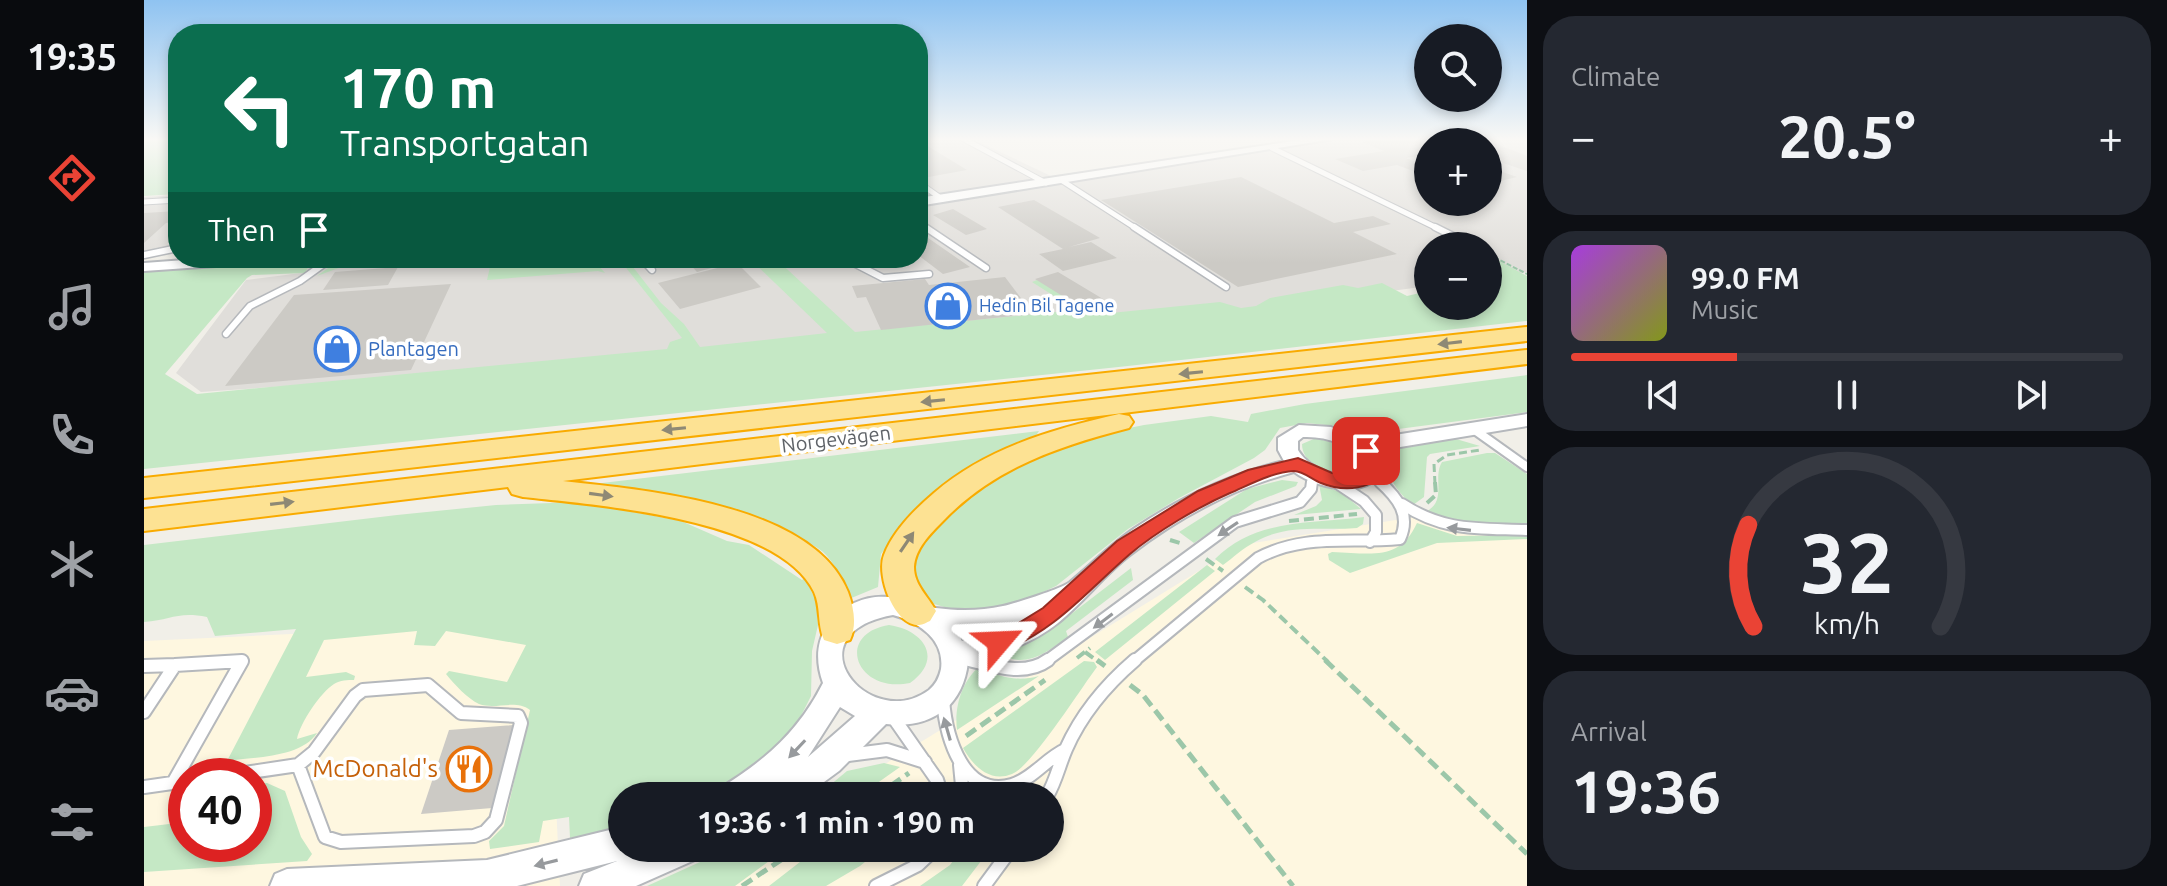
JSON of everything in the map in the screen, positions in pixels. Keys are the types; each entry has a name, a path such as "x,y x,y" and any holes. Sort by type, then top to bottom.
{"highway":[{"name":"Norgevägen","path":"144,488 1527,334"},
{"name":"Norgevägen","path":"144,520 1527,357"},
{"path":"924,614 898,582 899,554 908,538 950,495 999,463 1062,436 1102,426 1321,383"},
{"path":"467,482 653,502 694,510 733,523 787,545 814,566 831,593 837,629"}],"street":[{"path":"928,201 1059,180"},
{"path":"144,267 168,265"},
{"path":"1360,447 1527,420"},
{"path":"955,655 1025,631 1051,614 1125,546 1184,508 1244,479 1314,472 1359,481 1372,474 1374,462 1360,447 1336,434 1299,431 1288,438 1286,446 1314,472"},
{"path":"924,614 947,634 955,655 954,676 943,694 914,711 884,713 854,702 837,684 828,662 828,650 837,629 851,615 871,607 893,605 924,614 984,622 1003,618 1075,590"},
{"path":"755,782 795,753 820,723 837,684"},
{"path":"799,782 884,713"},
{"path":"287,886 487,877 608,847"},
{"path":"596,886 653,862"}],"lane":[{"path":"1041,180 1046,183"},
{"path":"1062,180 1226,287"},
{"path":"1338,180 1445,232"},
{"path":"928,189 942,199"},
{"path":"144,202 168,201"},
{"path":"928,230 986,268"},
{"path":"144,255 168,250"},
{"path":"226,334 250,306 300,281 318,268"},
{"path":"864,268 883,278 929,274"},
{"path":"1472,428 1527,467"},
{"path":"955,655 1014,670 1041,665 1235,522 1300,502 1311,489 1314,472 1364,500 1375,512 1381,530 1370,542"},
{"path":"1056,782 1065,750 1100,694 1117,675 1258,558 1295,542 1400,539 1405,532 1407,517 1398,502 1372,474"},
{"path":"1398,502 1427,521 1448,528 1527,530"},
{"path":"144,666 242,661 192,758"},
{"path":"144,712 175,665"},
{"path":"272,769 298,765 326,738 355,696 372,687 428,685 461,713 513,715 518,716 521,723 496,820 485,832 474,836 341,842 325,837 298,765"},
{"path":"943,694 943,718 960,765 962,782"},
{"path":"884,713 938,782"},
{"path":"828,761 870,749 887,749 903,751 925,762"},
{"path":"960,765 975,780 1009,786 1022,780 1051,756 1065,750"},
{"path":"144,787 168,784"},
{"path":"876,886 921,862"},
{"path":"984,886 1002,862"}],"path":[{"path":"1502,261 1527,274"},
{"path":"1170,540 1181,542"},
{"path":"1206,560 1263,600 1527,854"},
{"path":"1143,695 1293,886"},
{"path":"742,886 778,862"}],"shaded area":[{"path":"928,180 1414,180 1414,216 1502,216 1502,180 1527,180 1527,272 1502,276 1502,232 1414,232 1414,288 1120,328 201,392 176,373 246,280 301,273 303,268 928,268"},
{"path":"168,196 168,254 144,258 144,197"},
{"path":"1527,475 1527,886 678,886 719,862 1064,862 1064,782 856,782 1241,545 1445,512"},
{"path":"547,622 560,886 144,886 144,641"}],"green space":[{"path":"144,180 168,180 168,195 144,196"},
{"path":"1502,263 1527,276 1527,321 144,469 144,271 308,268 305,273 252,275 247,278 165,374 197,394 667,349 670,342 682,338 626,268 634,268 661,303 684,324 700,347 827,333 759,268 786,268 855,332 1076,310 1032,282 1037,280 1101,314 1220,302 1241,308 1256,306 1270,298 1343,285 1358,288 1382,283 1407,296 1414,294 1414,320 1502,320"},
{"path":"328,268 339,268 317,276"},
{"path":"490,268 601,268 605,273 598,271 487,280"},
{"path":"1527,375 1527,412 1383,431 1307,423 1280,428 1265,450 1254,458 1128,529 1056,586 1020,603 973,612 951,609 934,604 922,595 913,581 914,552 944,513 1012,465 1105,433 1211,416 1248,422 1251,414 1305,404"},
{"path":"1039,431 1035,437 891,541 881,554 878,587 849,599 831,561 818,548 801,540 733,513 683,498 632,489 577,486"},
{"path":"1316,438 1347,447 1360,458 1360,469 1333,473 1315,466 1308,460 1302,444"},
{"path":"1456,439 1480,446 1430,454 1427,457 1424,497 1413,505 1399,492 1390,475 1392,455 1400,449 1423,442"},
{"path":"1495,453 1527,474 1527,525 1469,526 1425,512 1436,502 1442,462"},
{"path":"1282,480 1298,482 1296,486 1255,502 1194,543 1179,532 1247,489"},
{"path":"1319,484 1342,493 1361,509 1294,515 1316,506 1322,500"},
{"path":"580,502 681,521 727,541 749,545 802,580 805,578 817,603 818,625 812,651 811,696 792,734 738,782 608,782 608,831 570,838 569,817 543,821 539,842 490,849 489,841 504,826 530,710 518,705 479,704 446,674 449,671 507,682 526,645 446,631 435,646 414,645 417,631 324,640 306,677 346,672 355,676 354,680 336,683 323,694 306,717 297,739 317,733 310,741 288,752 254,758 229,758 296,629 215,636 207,617 197,615 144,622 144,545 496,505"},
{"path":"1364,517 1363,524 1357,528 1280,532 1251,544 1223,565 1215,559 1248,536 1266,530 1285,525"},
{"path":"1417,523 1457,536 1527,535 1527,539 1437,543 1350,573 1329,560 1328,554 1332,552 1371,554 1392,550 1402,544"},
{"path":"1207,565 1215,571 1105,660 1095,652"},
{"path":"1131,568 1133,580 1066,631 1068,637 1052,649 1018,660 999,654 1053,628"},
{"path":"889,625 920,639 928,655 926,665 910,683 891,684 876,680 865,672 859,662 857,650 861,639"},
{"path":"1084,661 1094,662 1097,667 1021,768 1012,774 996,776 983,771 972,761 963,748"},
{"path":"981,665 1008,678 1039,676 957,730 961,694 969,678"},
{"path":"884,763 900,767 879,782 834,782 847,771"},
{"path":"272,785 285,791 301,837 312,854 307,861 144,872 144,827 168,824 168,862 272,862"},
{"path":"700,862 768,862 735,886 647,886"},
{"path":"800,862 865,862 826,886 769,886"},
{"path":"952,862 980,862 962,886 920,886"}],"building":[{"path":"1221,180 1248,180 1334,223 1373,216 1391,224 1353,232 1397,254 1238,287 1101,200"},
{"path":"1034,200 1100,238 1069,247 1091,242 1117,258 1063,271 1039,254 1063,249 998,207"},
{"path":"953,209 987,229 966,235 933,215"},
{"path":"168,212 168,223 144,243 144,213"},
{"path":"928,238 970,267 943,274 928,263"},
{"path":"397,268 388,285 323,290 335,272"},
{"path":"717,268 742,268 761,287 680,309 658,283"},
{"path":"1058,272 1108,302 1085,310 1035,279"},
{"name":"Hedin Bil Tagene","path":"1005,277 1033,314 881,330 866,297 857,298 852,286 925,279 929,285"},
{"name":"Plantagen","path":"451,284 411,370 225,386 294,295"},
{"name":"McDonald's","path":"513,725 492,808 421,814 449,730"}],"place":[{"name":"Hedin Bil Tagene","path":"948,306"},
{"name":"Plantagen","path":"337,349"},
{"name":"McDonald's","path":"469,769"}],"route":[{"path":"999,642 1025,631 1051,614 1125,546 1205,496 1255,475 1298,464 1328,479 1359,481 1368,478 1375,467 1366,451"}]}
